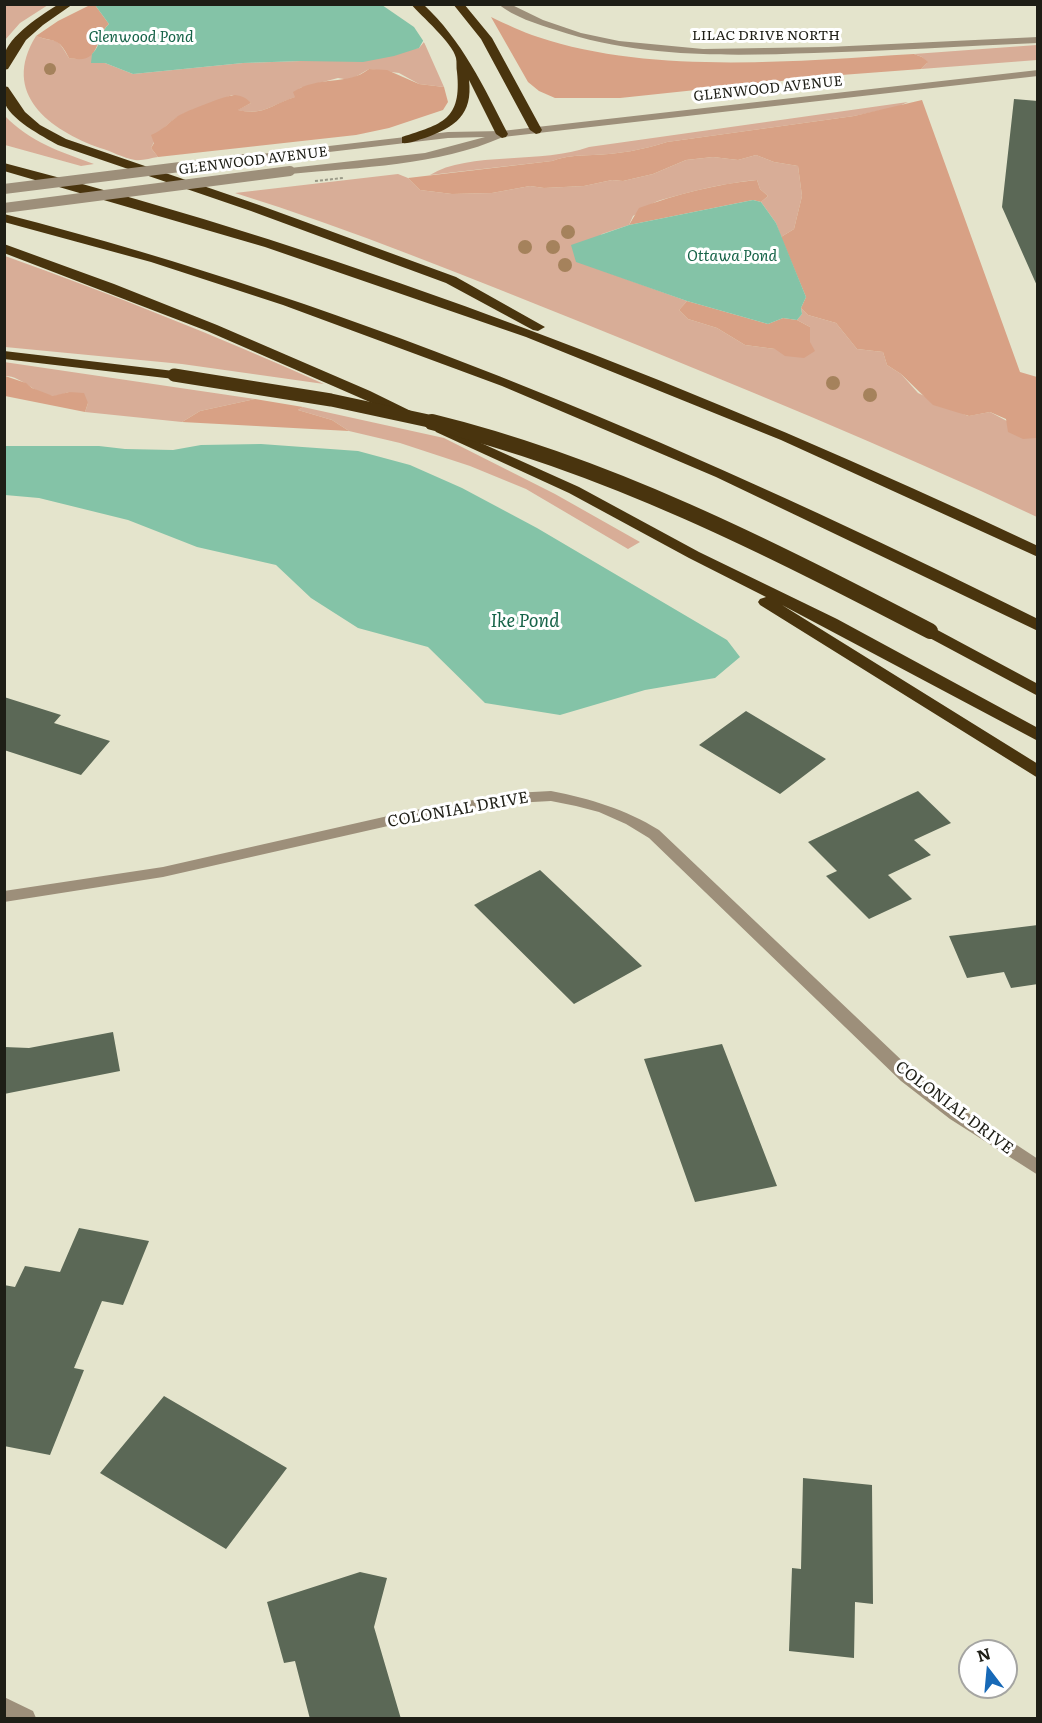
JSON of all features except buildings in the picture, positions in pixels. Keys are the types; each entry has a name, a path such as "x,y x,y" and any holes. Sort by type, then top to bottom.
{"highway":[{"path":"4,66 14,46 35,24 68,4"},
{"path":"416,4 446,33 461,60 477,80 502,134"},
{"path":"458,4 486,38 536,130"},
{"path":"406,140 441,128 452,120 464,101 461,60"},
{"path":"4,89 8,99 33,126 62,142 255,208 451,280 592,357"},
{"path":"4,167 223,228 369,275 592,357 875,475 1038,552"},
{"path":"4,218 174,265 240,286 389,337 527,391 762,491 1038,626"},
{"path":"4,248 98,281 280,355 574,490 694,555 831,623 1038,735"},
{"path":"4,355 174,375 309,396 383,410 485,436 541,454 662,498 831,579 1038,691"},
{"path":"694,555 1038,772"}],"street":[{"name":"LILAC DRIVE NORTH","path":"502,4 537,22 580,36 606,42 673,50 774,52 925,47 1038,40"},
{"name":"GLENWOOD AVENUE","path":"4,189 448,135 502,134 1038,73"},
{"name":"GLENWOOD AVENUE","path":"4,208 452,151 482,144 502,134"},
{"name":"COLONIAL DRIVE","path":"4,897 163,872 410,816 514,798 551,796 603,808 631,820 654,834 907,1076 956,1113 1038,1168"},
{"path":"4,1707 26,1719"}],"shaded area":[{"path":"5,4 48,5 20,23 5,40"},
{"path":"90,5 95,5 109,24 96,49 87,58 69,58 56,41 36,36 58,21"},
{"path":"491,17 538,37 582,49 628,57 676,61 773,62 914,54 928,62 921,69 828,76 620,98 555,98 539,91 528,82"},
{"path":"36,36 56,41 69,58 77,59 92,54 92,63 105,63 133,74 243,63 301,61 419,48 424,42 444,87 419,84 399,73 369,69 350,80 338,78 300,88 296,97 261,110 237,110 251,103 232,95 176,118 158,135 151,148 158,157 135,160 100,148 64,131 48,120 36,107 27,92 24,75 26,57"},
{"path":"1037,45 1037,60 921,69 927,63 922,57 914,54"},
{"path":"369,69 387,70 419,84 444,87 448,102 443,110 389,128 356,135 158,157 151,148 154,143 151,135 178,116 216,100 238,95 251,103 238,110 261,110 295,97 293,92 303,87 352,77"},
{"path":"922,100 1020,372 1037,377 1036,438 1023,439 1008,432 1006,419 990,412 969,416 933,405 901,374 887,365 883,352 857,349 836,323 808,315 801,308 806,297 781,237 794,229 802,196 798,166 774,162 756,155 738,160 713,157 686,160 653,174 623,181 612,180 584,186 544,188 530,186 492,193 452,194 420,190 408,178 552,161 572,156 621,153 667,142 854,116"},
{"path":"908,102 897,107 854,116 667,142 621,153 572,156 552,161 430,175 465,163 551,155 589,147"},
{"path":"5,116 35,139 94,164 81,166 5,145"},
{"path":"756,155 774,162 798,166 802,196 794,229 781,237 776,223 761,202 768,196 760,189 757,180 745,181 657,201 633,216 629,225 602,234 576,261 687,301 679,310 688,319 717,328 745,345 775,349 810,342 810,327 797,320 802,314 801,308 808,315 836,323 857,349 883,352 887,365 901,374 918,393 968,416 990,412 1037,437 1037,517 868,441 583,323 367,238 235,193 398,174 408,178 420,190 452,194 492,193 530,186 544,188 584,186 612,180 623,181 653,174 686,160 713,157 738,160"},
{"path":"757,180 760,189 768,196 761,202 753,200 629,225 639,208 653,203 712,187"},
{"path":"5,256 165,317 324,384 182,364 5,347"},
{"path":"687,301 768,324 783,318 797,320 810,327 810,342 815,351 804,358 785,356 775,349 745,345 717,328 688,319 679,310"},
{"path":"4,362 255,399 200,411 182,422 85,412 88,403 69,392 57,396 48,395 18,379 5,376"},
{"path":"5,376 53,396 69,392 84,393 88,403 85,412 5,396"},
{"path":"255,399 303,407 298,410 332,420 349,431 182,422 200,411"},
{"path":"303,407 444,438 555,494 640,542 628,549 526,489 470,466 400,443 349,431 332,420 298,410"}],"water":[{"name":"Glenwood Pond","path":"95,5 426,5 427,34 419,48 363,62 243,63 133,74 105,63 91,63 92,54 109,24"},
{"name":"Ottawa Pond","path":"753,200 761,202 776,223 806,297 801,308 802,314 797,320 783,318 768,324 687,301 576,262 571,245 629,225"},
{"name":"Ike Pond","path":"261,444 358,451 410,465 462,488 537,528 727,640 740,657 715,678 645,690 560,715 485,703 428,647 358,628 311,598 276,565 197,547 128,520 39,498 5,495 5,446 99,446 173,450 201,445"}],"pier":[{"path":"429,4 431,22 426,45 414,27 382,5"}]}
